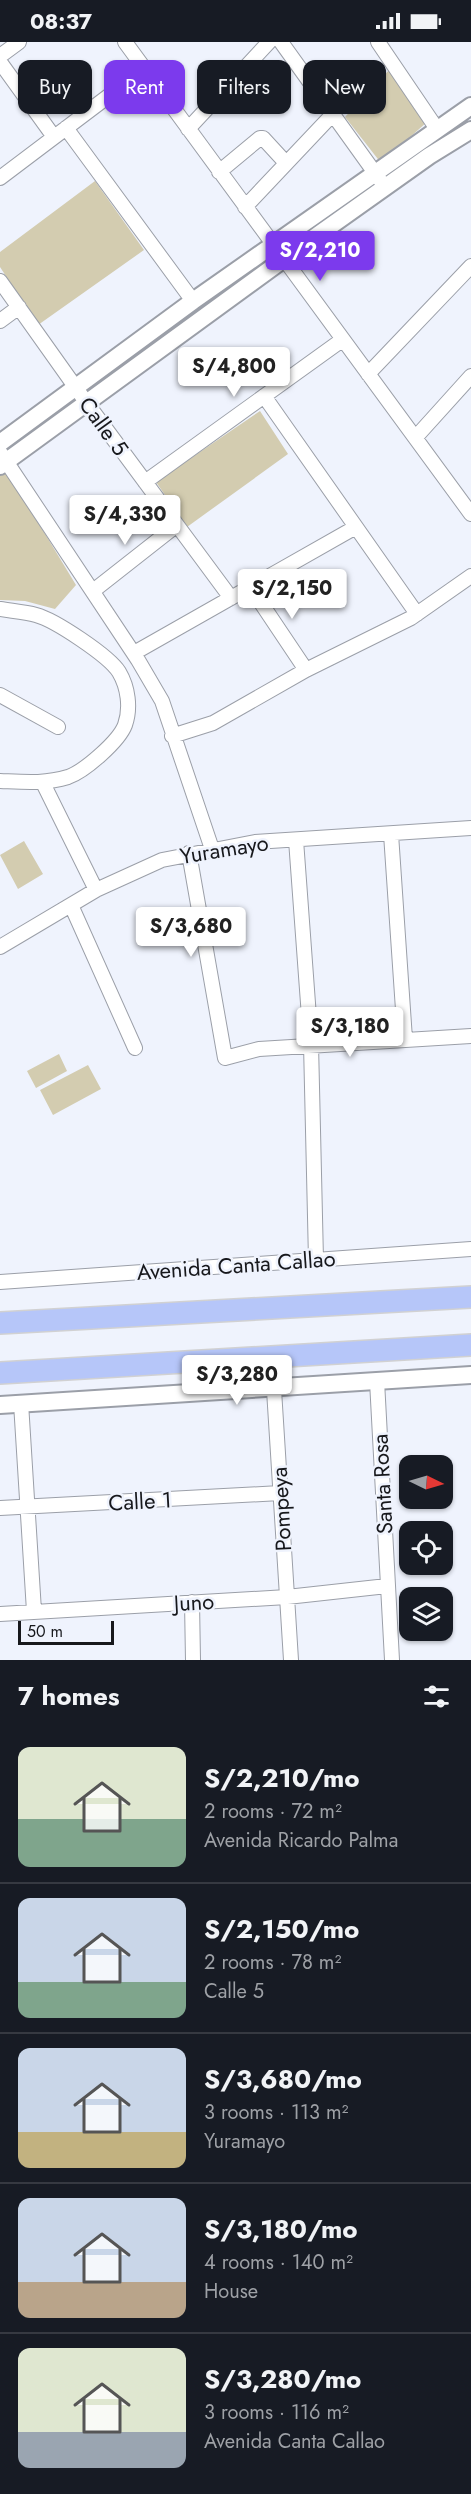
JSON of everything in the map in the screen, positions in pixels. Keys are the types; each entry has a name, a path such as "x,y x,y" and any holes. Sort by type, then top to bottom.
{"main road":[{"name":"Avenida Canta Callao","path":"0,1323 471,1297"},
{"path":"0,1374 471,1345"}],"street":[{"path":"125,42 137,60"},
{"path":"188,129 269,42"},
{"path":"282,42 303,72"},
{"path":"378,42 437,129"},
{"path":"0,62 54,137"},
{"path":"0,178 104,100"},
{"path":"0,443 193,301 471,106"},
{"path":"177,114 342,340 469,508"},
{"path":"245,207 333,114 385,188"},
{"path":"66,128 193,301"},
{"path":"212,849 162,701 134,653 2,459 86,402 385,188 471,130"},
{"path":"219,172 260,138 263,138 286,163"},
{"path":"368,374 471,266"},
{"name":"Calle 5","path":"0,281 231,598"},
{"path":"0,321 19,307"},
{"path":"145,483 342,340"},
{"path":"416,436 471,376"},
{"path":"264,396 417,614"},
{"path":"93,591 177,525"},
{"path":"134,653 356,527"},
{"path":"172,736 213,723 306,670 417,614 471,576"},
{"path":"251,588 306,670"},
{"path":"0,609 38,615 66,630 112,663 119,673 129,700 125,726 103,753 83,769 69,776 43,783 0,781"},
{"path":"0,695 58,727"},
{"path":"43,783 96,890"},
{"name":"Yuramayo","path":"0,947 96,890 162,860 189,853 255,842 471,828"},
{"path":"391,834 405,1039"},
{"path":"296,840 311,1044 316,1260"},
{"path":"189,853 225,1058 259,1049 311,1044 471,1036"},
{"path":"71,905 135,1048"},
{"name":"Avenida Canta Callao","path":"0,1281 471,1249"},
{"name":"Pompeya","path":"272,1358 291,1660"},
{"path":"0,1405 471,1375"},
{"name":"Santa Rosa","path":"377,1381 392,1660"},
{"path":"21,1404 34,1611"},
{"name":"Calle 1","path":"0,1508 280,1493"},
{"name":"Juno","path":"0,1614 287,1597 387,1586"},
{"path":"192,1602 193,1660"}],"shaded area":[{"path":"391,68 427,122 381,163 345,117 348,114 386,114 386,73"},
{"path":"95,181 144,250 38,325 0,267 0,252"},
{"path":"260,411 288,454 187,527 156,482"},
{"path":"7,471 76,585 55,609 25,601 0,600 0,476"},
{"path":"24,841 43,874 18,889 0,855"},
{"path":"59,1054 67,1071 36,1088 27,1071"},
{"path":"88,1065 101,1089 53,1115 40,1090"}]}
